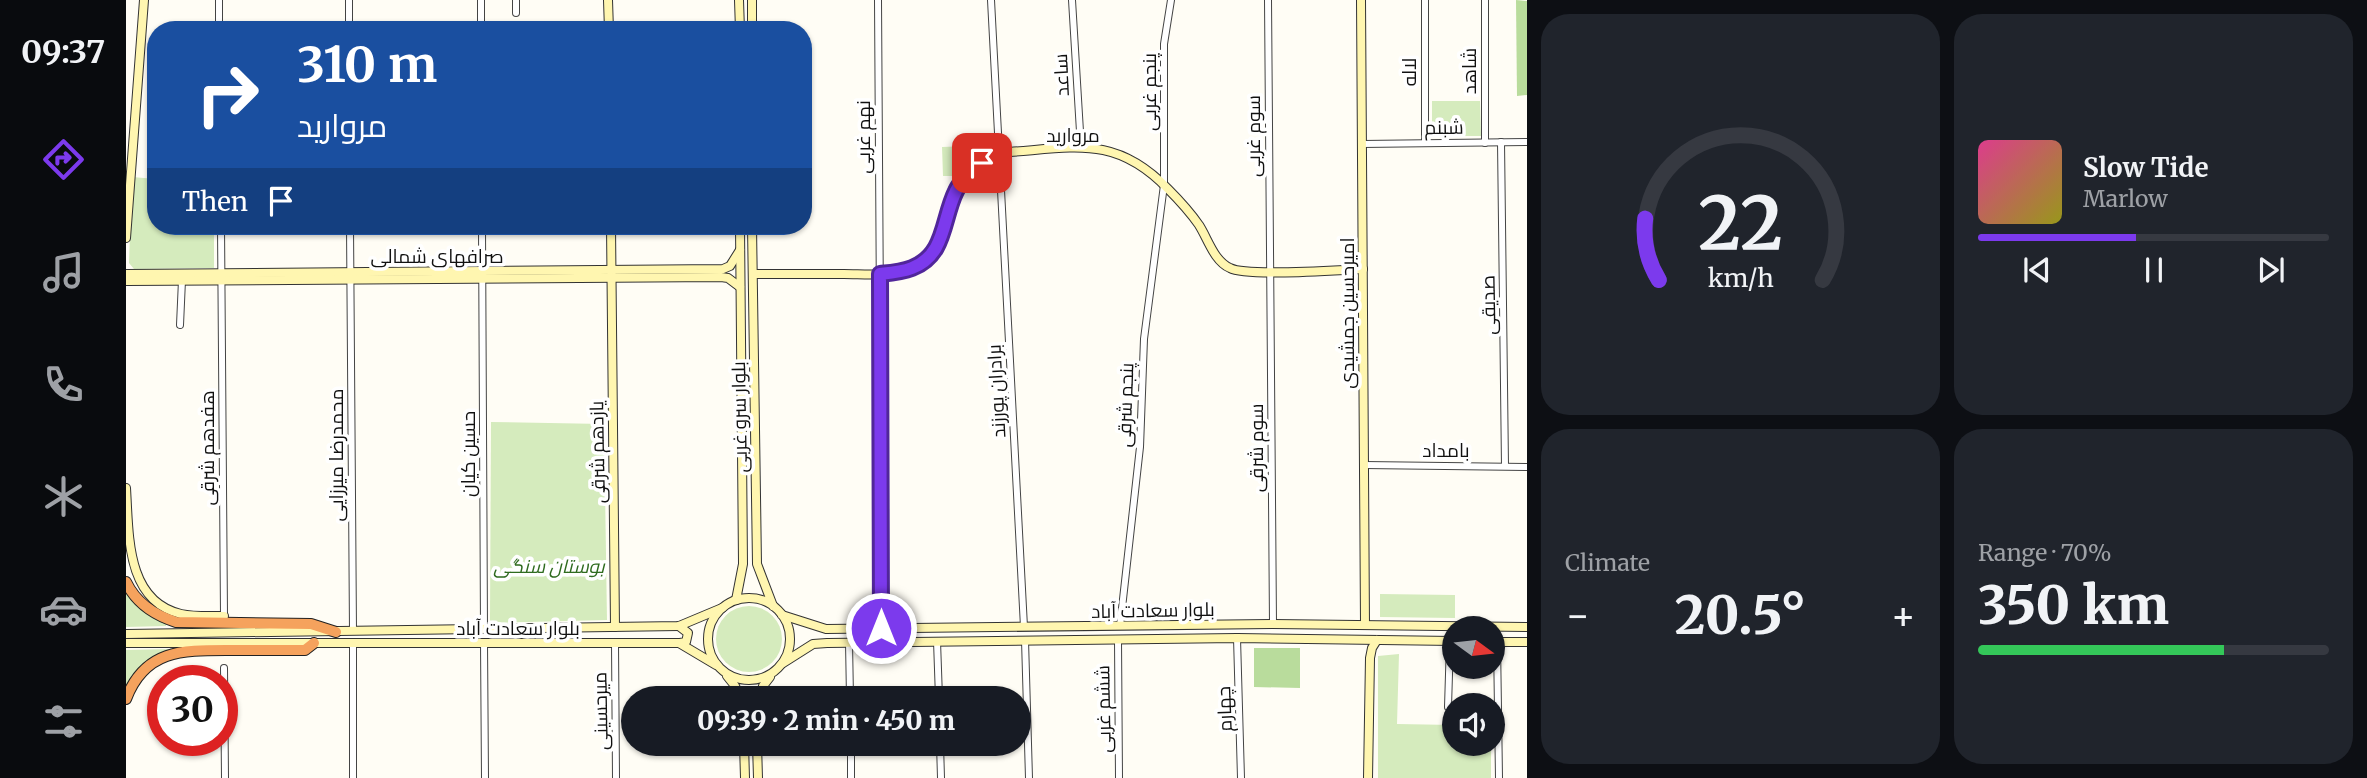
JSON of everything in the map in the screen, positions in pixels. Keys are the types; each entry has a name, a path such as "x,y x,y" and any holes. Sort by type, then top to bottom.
{"highway":[{"path":"126,582 143,605 176,622 311,624 336,632"},
{"path":"126,699 130,688 144,669 174,652 305,650 314,643"}],"main road":[{"path":"126,238 144,0"},
{"path":"608,0 609,21"},
{"path":"739,0 740,21"},
{"path":"752,0 752,21"},
{"name":"امیرحسین جمشیدی","path":"1361,0 1365,625"},
{"name":"مروارید","path":"752,274 880,274 914,268 931,255 941,241 960,184 989,158 1000,154 1081,148 1099,149 1126,156 1150,170 1198,224 1224,265 1237,271 1363,269"},
{"name":"یازدهم شرقی","path":"611,235 615,627"},
{"name":"بلوار سرو غربی","path":"736,600 743,565 740,235"},
{"name":"بلوار سرو غربی","path":"752,235 757,564 773,606"},
{"name":"صرافهای شمالی","path":"611,274 723,269 730,266 740,250"},
{"name":"صرافهای شمالی","path":"126,274 222,277 611,274 721,277 728,278 740,287"},
{"name":"صرافهای شمالی","path":"126,281 222,277"},
{"path":"126,488 135,578 145,595 154,603 174,612 224,616"},
{"path":"734,686 710,653 709,627 722,608 736,600 748,598 773,606 788,626 790,639 783,663 763,686"},
{"name":"بلوار سعادت آباد","path":"128,638 679,626 722,608"},
{"name":"بلوار سعادت آباد","path":"782,615 826,629 1273,624 1527,627"},
{"path":"679,626 688,633 686,642 679,643"},
{"path":"999,641 997,633 1001,627"},
{"name":"بلوار سعادت آباد","path":"128,638 314,643 679,643 716,664"},
{"name":"بلوار سعادت آباد","path":"783,663 813,644 849,642 1237,638 1442,641"},
{"path":"1362,640 1370,658"},
{"path":"1368,778 1370,658 1377,640"},
{"path":"1505,642 1527,642"},
{"path":"725,674 750,681 774,672"},
{"path":"744,756 745,778"},
{"path":"757,756 758,778"}],"street":[{"path":"219,0 219,21"},
{"path":"349,0 349,21"},
{"path":"481,0 481,21"},
{"path":"516,0 516,13"},
{"name":"نهم غربی","path":"878,0 881,628"},
{"name":"برادران پورزند","path":"991,0 1024,627"},
{"name":"ساعد","path":"1072,0 1081,148"},
{"name":"پنجم غربی","path":"1164,185 1164,44 1171,0"},
{"name":"سوم غربی","path":"1268,0 1270,271"},
{"name":"لاله","path":"1424,0 1425,143"},
{"name":"شاهد","path":"1485,0 1485,143"},
{"name":"صدیقی","path":"1501,142 1505,466"},
{"name":"شبنم","path":"1362,144 1527,142"},
{"name":"پنجم شرقی","path":"1120,626 1140,447 1144,339 1164,185"},
{"name":"هفدهم شرقی","path":"221,235 224,616"},
{"name":"محمدرضا میرزایی","path":"350,235 353,631"},
{"name":"حسین کیان","path":"482,235 484,629"},
{"name":"سوم شرقی","path":"1270,271 1273,624"},
{"path":"180,325 182,280"},
{"name":"بامداد","path":"1364,466 1527,467"},
{"name":"چهارم","path":"1237,638 1241,778"},
{"name":"ششم غربی","path":"1118,639 1119,778"},
{"path":"1025,640 1029,778"},
{"path":"937,641 939,686"},
{"path":"849,642 850,686"},
{"path":"353,643 353,778"},
{"path":"484,643 485,778"},
{"name":"میرحسینی","path":"615,643 616,778"},
{"path":"1496,679 1499,778"},
{"path":"225,756 225,778"},
{"path":"850,756 851,778"},
{"path":"940,756 941,778"}],"green space":[{"path":"1516,0 1527,1 1527,95 1517,96"},
{"path":"1432,101 1480,101 1481,136 1432,136"},
{"path":"996,145 969,162 955,176 943,176 942,147"},
{"path":"132,177 147,178 147,235 214,235 214,268 134,269 129,263"},
{"name":"بوستان سنگی","path":"491,422 604,424 607,620 490,621"},
{"path":"126,592 139,608 166,622 166,626 126,627"},
{"path":"1380,594 1455,595 1455,616 1380,617"},
{"path":"742,606 756,606 768,611 777,620 782,639 780,652 773,663 756,672 742,672 730,667 721,658 716,646 716,632 721,620 730,611"},
{"path":"1254,648 1300,648 1300,688 1254,687"},
{"path":"170,649 146,665 126,686 126,650"},
{"path":"1399,654 1397,724 1442,725 1442,756 1491,756 1491,778 1378,778 1378,656"}],"route":[{"path":"881,628 880,274 914,268 931,255 943,234 956,191 966,177 982,163"}]}
